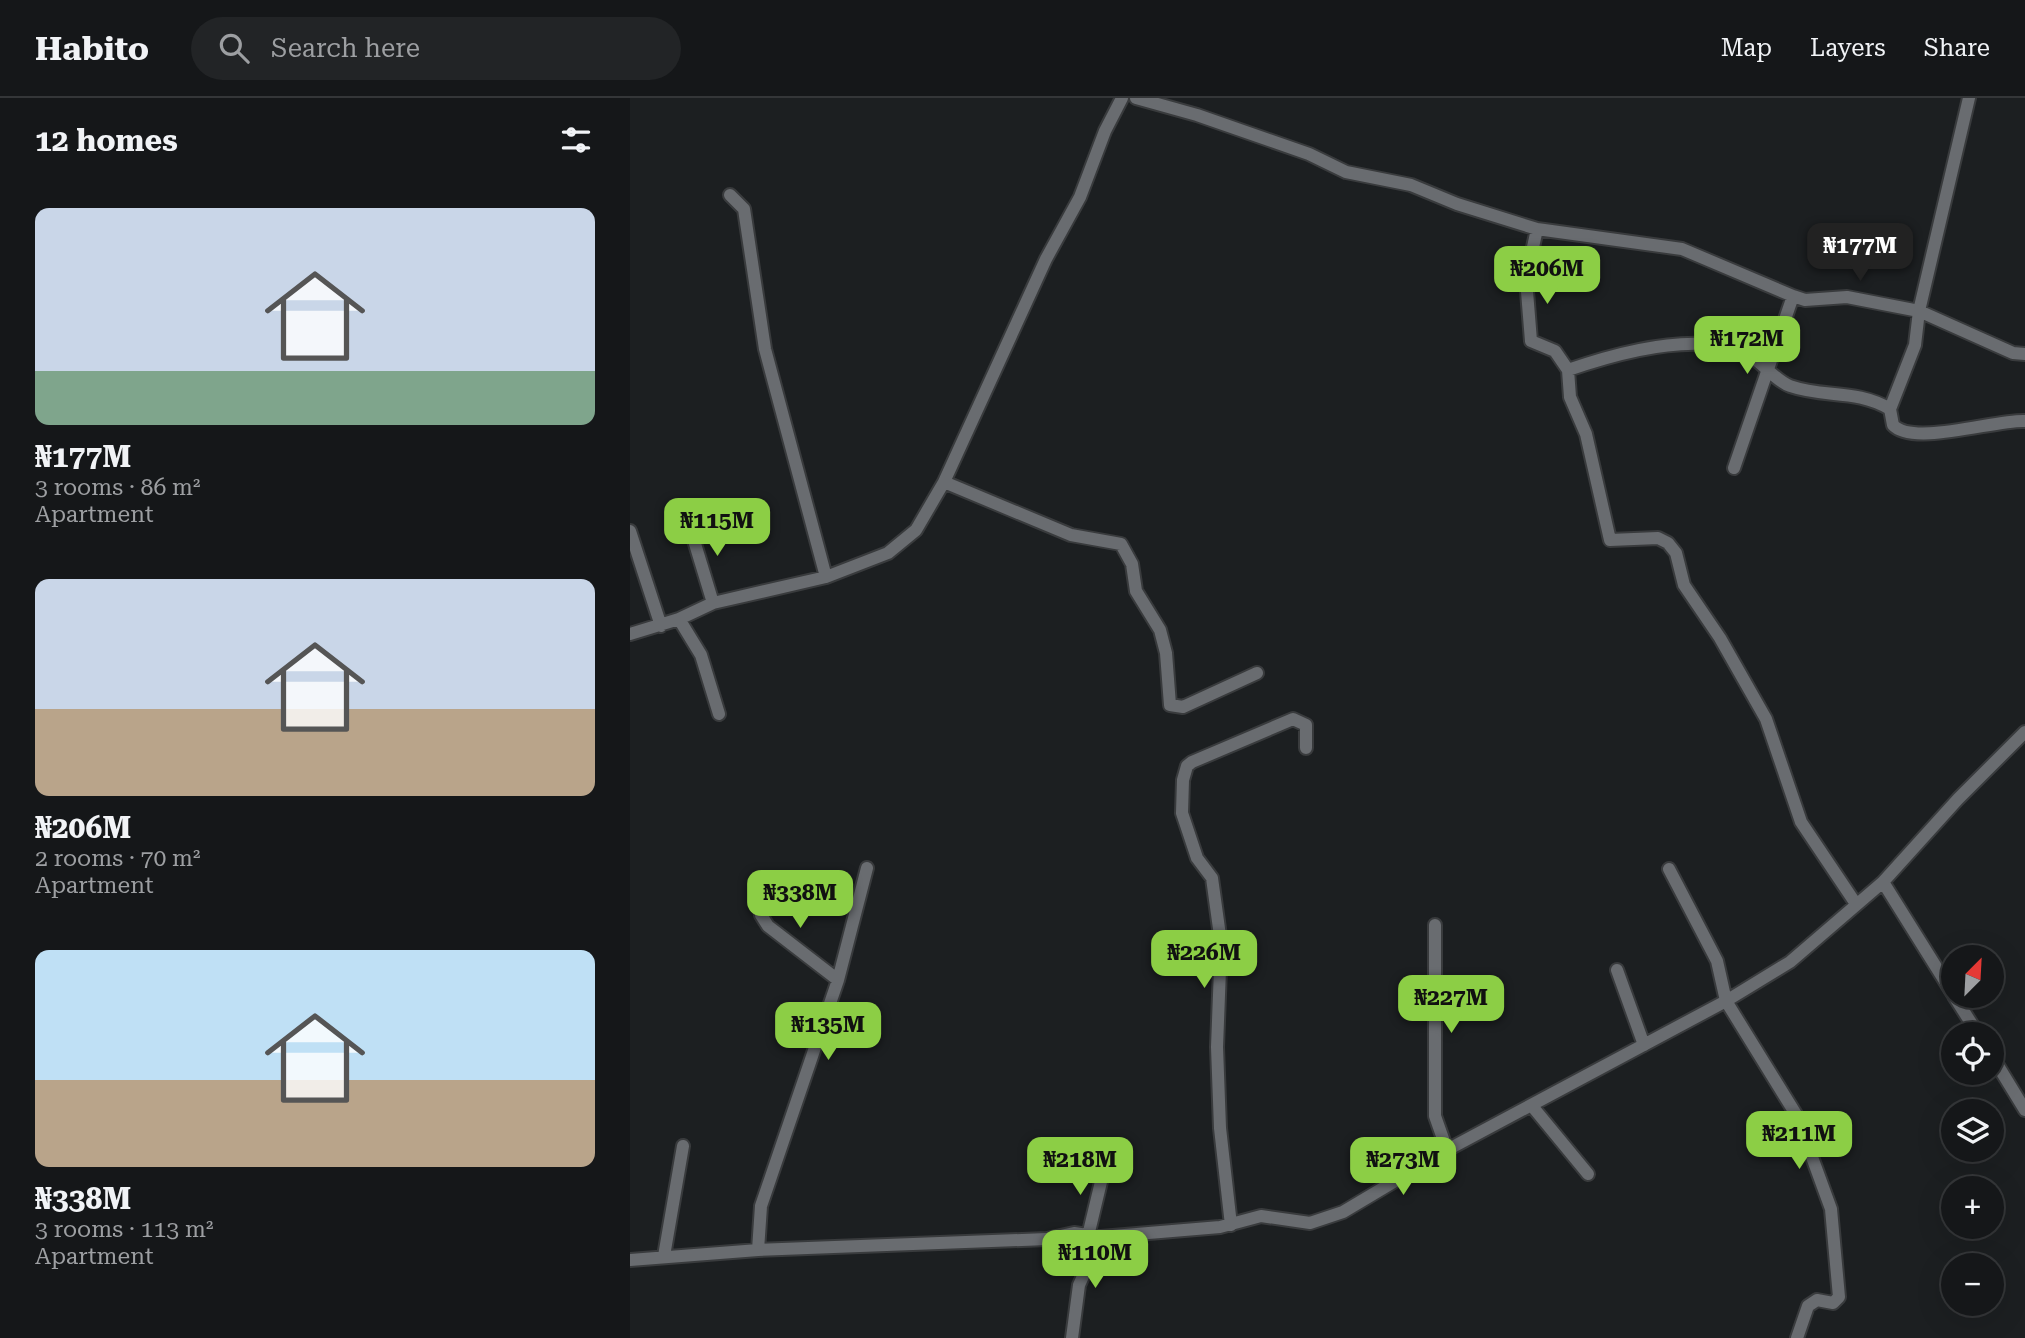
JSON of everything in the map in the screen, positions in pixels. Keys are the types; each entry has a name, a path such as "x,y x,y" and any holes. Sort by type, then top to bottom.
{"street":[{"path":"630,634 661,626 713,603 826,577 888,553 905,542 916,530 944,482 1046,259 1080,197 1122,98"},
{"path":"1136,98 1197,115 1309,154 1346,172 1411,185 1457,204 1537,229 1682,249 1805,300 1847,297 1919,311 2013,353 2025,354"},
{"path":"1969,98 1919,311 1915,345 1890,410 1893,425 1905,432 1964,432 2005,422 2025,421"},
{"path":"730,195 744,208 765,349 826,577"},
{"path":"1537,229 1525,279 1531,341 1555,351 1568,370 1568,391 1586,434 1610,540 1658,538 1668,542 1676,553 1684,585 1720,638 1766,719 1801,822 1856,904"},
{"path":"1734,468 1793,296"},
{"path":"1568,370 1611,355 1698,344 1747,354 1790,386 1860,397 1890,410"},
{"path":"944,482 1071,535 1121,544 1132,564 1142,603 1160,630 1167,662 1170,705 1182,707 1257,673"},
{"path":"689,524 713,603"},
{"path":"630,531 661,626"},
{"path":"678,619 701,655 719,714"},
{"path":"1231,1225 1220,1128 1217,1047 1221,943 1212,878 1198,858 1183,820 1183,780 1187,766 1192,762 1293,719 1306,725 1306,748"},
{"path":"630,1260 758,1250 1046,1239 1074,1233 1094,1237 1231,1225 1261,1216 1310,1223 1343,1212 1447,1150 1726,1001 1790,962 1883,882 1958,799 2025,732"},
{"path":"758,1250 761,1206 838,980 867,868"},
{"path":"1669,869 1717,961 1726,1001 1746,1038 1772,1071 1778,1087 1792,1103 1830,1209 1839,1297 1833,1303 1816,1300 1808,1306 1797,1338"},
{"path":"1883,882 1941,976"},
{"path":"756,884 761,915 768,926 838,980"},
{"path":"1435,925 1435,1116 1447,1150"},
{"path":"1617,970 1644,1045"},
{"path":"2004,1076 2025,1110"},
{"path":"1532,1106 1588,1174"},
{"path":"664,1256 682,1146"},
{"path":"1072,1338 1079,1285 1094,1237 1105,1165"}]}
